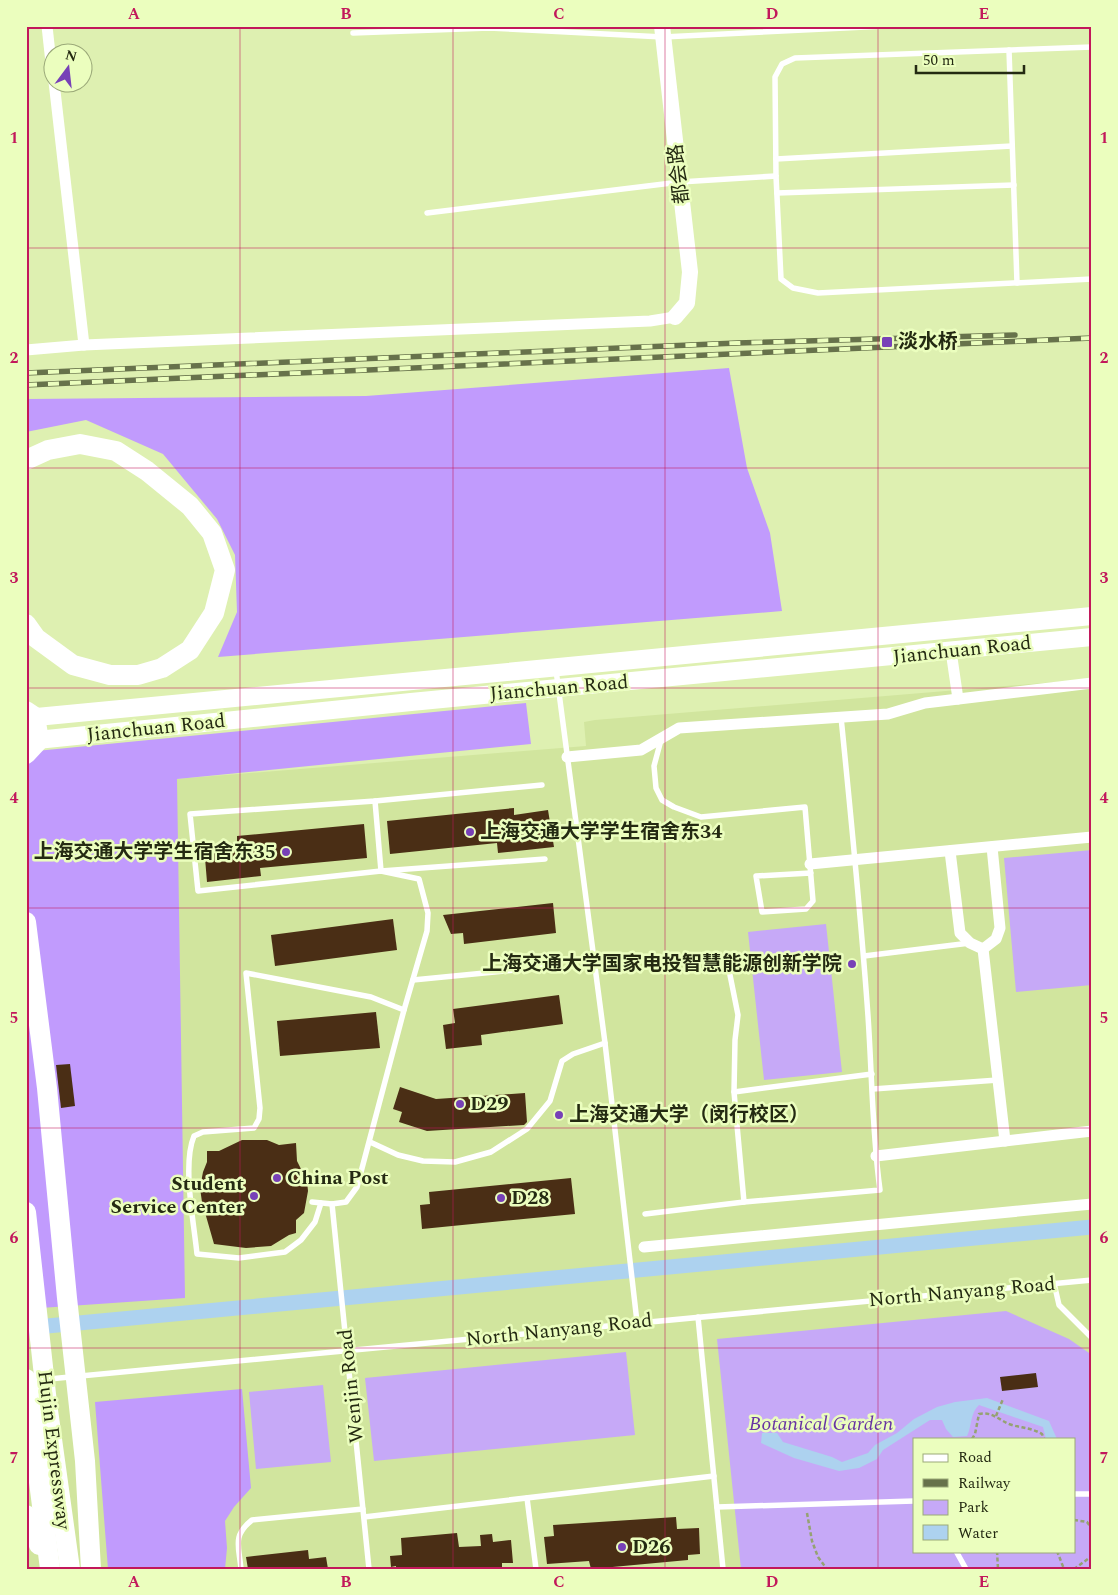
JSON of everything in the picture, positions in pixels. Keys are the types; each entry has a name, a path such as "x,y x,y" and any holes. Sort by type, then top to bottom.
{"highway":[{"path":"26,460 48,450 80,444 116,451 147,471 190,506 212,533 225,570 214,613 190,650 162,668 138,674 110,675 73,665 36,638 26,624"},
{"path":"28,717 29,743"},
{"path":"26,922 47,1088 67,1298 86,1461 91,1569"},
{"name":"Hujin Expressway","path":"26,1212 50,1569"},
{"name":"Hujin Expressway","path":"26,1380 39,1406 70,1569"},
{"path":"26,1515 33,1526 46,1569"}],"main road":[{"name":"Jianchuan Road","path":"28,717 1092,616"},
{"name":"Jianchuan Road","path":"29,743 559,688 1092,638"}],"street":[{"path":"47,26 49,42"},
{"name":"都会路","path":"663,32 690,272 687,303 675,317"},
{"path":"55,92 84,345"},
{"path":"26,350 84,345 650,322 675,317"},
{"path":"951,651 958,699"},
{"path":"567,757 641,750 679,728 888,714 925,703 1092,683"},
{"path":"810,868 855,859 1092,837"},
{"path":"983,949 996,939 1000,928 992,847"},
{"path":"950,850 960,933 970,943 983,949"},
{"path":"983,949 1005,1141"},
{"path":"876,1156 1092,1131"},
{"path":"644,1247 1092,1204"}],"lane":[{"path":"353,33 489,28 663,32 886,26"},
{"path":"1092,47 795,58 782,64 775,77 776,176 781,279 793,288 818,293 1092,279"},
{"path":"1010,50 1017,283"},
{"path":"776,159 1012,146"},
{"path":"427,214 680,182 776,176"},
{"path":"777,193 1014,185"},
{"path":"556,667 605,1043 637,1322"},
{"path":"646,1214 744,1202 880,1190 876,1156 864,956 841,717"},
{"path":"661,739 654,766 656,788 662,800 674,806 701,817 805,807 813,901 806,909 762,912 756,876 810,868"},
{"path":"542,786 375,801 190,814 198,891 381,871 545,859"},
{"path":"375,801 381,871"},
{"path":"312,1202 332,1204 346,1202 357,1187 427,931 428,913 419,880 381,871"},
{"path":"864,956 970,943"},
{"path":"413,980 557,966"},
{"path":"321,1203 315,1222 301,1240 285,1252 239,1258 197,1254 188,1167 190,1146 194,1136 203,1132 254,1128 259,1119 260,1108 246,973 371,997 404,1010"},
{"path":"730,975 738,1015 734,1092 744,1202"},
{"path":"370,1142 398,1155 422,1161 455,1162 491,1152 527,1128 550,1101 562,1062 573,1054 605,1043"},
{"path":"734,1092 872,1074"},
{"path":"873,1090 998,1080"},
{"name":"Wenjin Road","path":"332,1204 369,1569"},
{"name":"North Nanyang Road","path":"26,1380 1092,1280"},
{"path":"1054,1283 1059,1305 1092,1338"},
{"path":"698,1317 723,1569"},
{"path":"364,1517 714,1476"},
{"path":"1076,1494 1092,1494"},
{"path":"527,1498 536,1569"},
{"path":"717,1507 913,1501"},
{"path":"241,1569 238,1541 241,1529 252,1520 363,1509"},
{"path":"957,1552 966,1569"}],"path":[{"path":"996,1416 1003,1399"},
{"path":"973,1438 978,1414 985,1413 996,1416 1008,1424 1036,1430 1042,1434 1044,1438"},
{"path":"803,1504 808,1516 812,1540 818,1557 827,1569"},
{"path":"1076,1520 1087,1522 1092,1529"},
{"path":"997,1552 998,1569"},
{"path":"1057,1552 1064,1569"},
{"path":"1074,1569 1092,1556"}],"shaded area":[{"path":"729,368 747,468 770,533 782,611 218,657 237,612 235,555 217,519 163,454 86,420 26,432 26,399 366,396"},
{"name":"上海交通大学（闵行校区）","path":"1092,679 1092,1569 26,1569 26,791 586,746 584,722"},
{"path":"526,703 531,744 177,779 185,1298 26,1309 26,752"},
{"path":"242,1389 251,1488 234,1507 225,1521 227,1548 225,1569 108,1569 95,1402"}],"green space":[{"path":"1092,850 1092,985 1016,992 1004,858"},
{"path":"826,924 842,1072 764,1080 748,932"},
{"name":"Botanical Garden","path":"1006,1311 1069,1339 1092,1355 1092,1569 741,1569 717,1339"},
{"path":"626,1352 635,1435 374,1461 365,1378"},
{"path":"323,1385 331,1462 256,1469 249,1392"}],"water":[{"path":"987,1398 1049,1421 1057,1438 1046,1438 1043,1427 979,1405 974,1412 967,1436 953,1437 946,1429 942,1420 930,1420 883,1450 877,1459 859,1468 839,1471 794,1458 761,1443 762,1433 777,1433 783,1442 832,1457 842,1462 868,1453 875,1445 897,1433 914,1419 937,1407 955,1402"}],"building":[{"name":"上海交通大学学生宿舍东34","path":"514,808 514,815 548,810 554,847 498,853 497,843 390,854 387,821"},
{"name":"上海交通大学学生宿舍东35","path":"364,824 367,858 260,868 261,876 207,882 204,846 237,843 237,836"},
{"path":"553,903 556,933 464,944 463,933 451,934 443,915"},
{"path":"393,919 397,950 275,966 271,935"},
{"path":"559,995 563,1024 481,1035 482,1045 446,1049 443,1025 455,1023 453,1009"},
{"path":"376,1012 380,1048 280,1056 277,1021"},
{"path":"70,1064 75,1106 61,1108 56,1065"},
{"name":"D29","path":"400,1087 436,1099 525,1093 527,1122 524,1125 427,1131 399,1122 402,1112 393,1109"},
{"name":"Student Service Center","path":"242,1140 267,1140 279,1145 296,1143 297,1161 307,1181 308,1191 304,1213 296,1220 296,1233 271,1246 246,1248 214,1244 202,1202 200,1188 207,1162 207,1151 219,1151"},
{"name":"D28","path":"571,1178 575,1214 422,1229 420,1205 430,1204 429,1192"},
{"path":"1036,1373 1038,1387 1002,1391 1000,1377"},
{"name":"D26","path":"676,1517 677,1529 699,1528 700,1554 688,1555 688,1560 591,1569 589,1561 547,1564 544,1537 554,1536 553,1525"},
{"path":"457,1533 459,1547 481,1546 480,1535 492,1534 493,1542 511,1540 513,1563 502,1563 502,1569 464,1569 464,1567 396,1569 396,1566 391,1567 390,1556 402,1555 401,1538"},
{"path":"308,1550 309,1559 326,1557 328,1569 248,1569 246,1557"}],"waterway":[{"path":"26,1328 1092,1227"}],"railway":[{"path":"26,373 737,343 1015,335"},
{"path":"26,385 1092,338"}],"place":[{"name":"淡水桥","path":"887,342"},
{"name":"上海交通大学学生宿舍东34","path":"470,832"},
{"name":"上海交通大学学生宿舍东35","path":"286,852"},
{"name":"上海交通大学国家电投智慧能源创新学院","path":"852,964"},
{"name":"D29","path":"460,1104"},
{"name":"上海交通大学（闵行校区）","path":"559,1115"},
{"name":"China Post","path":"277,1178"},
{"name":"Student Service Center","path":"254,1196"},
{"name":"D28","path":"501,1198"},
{"name":"D26","path":"622,1547"}]}
